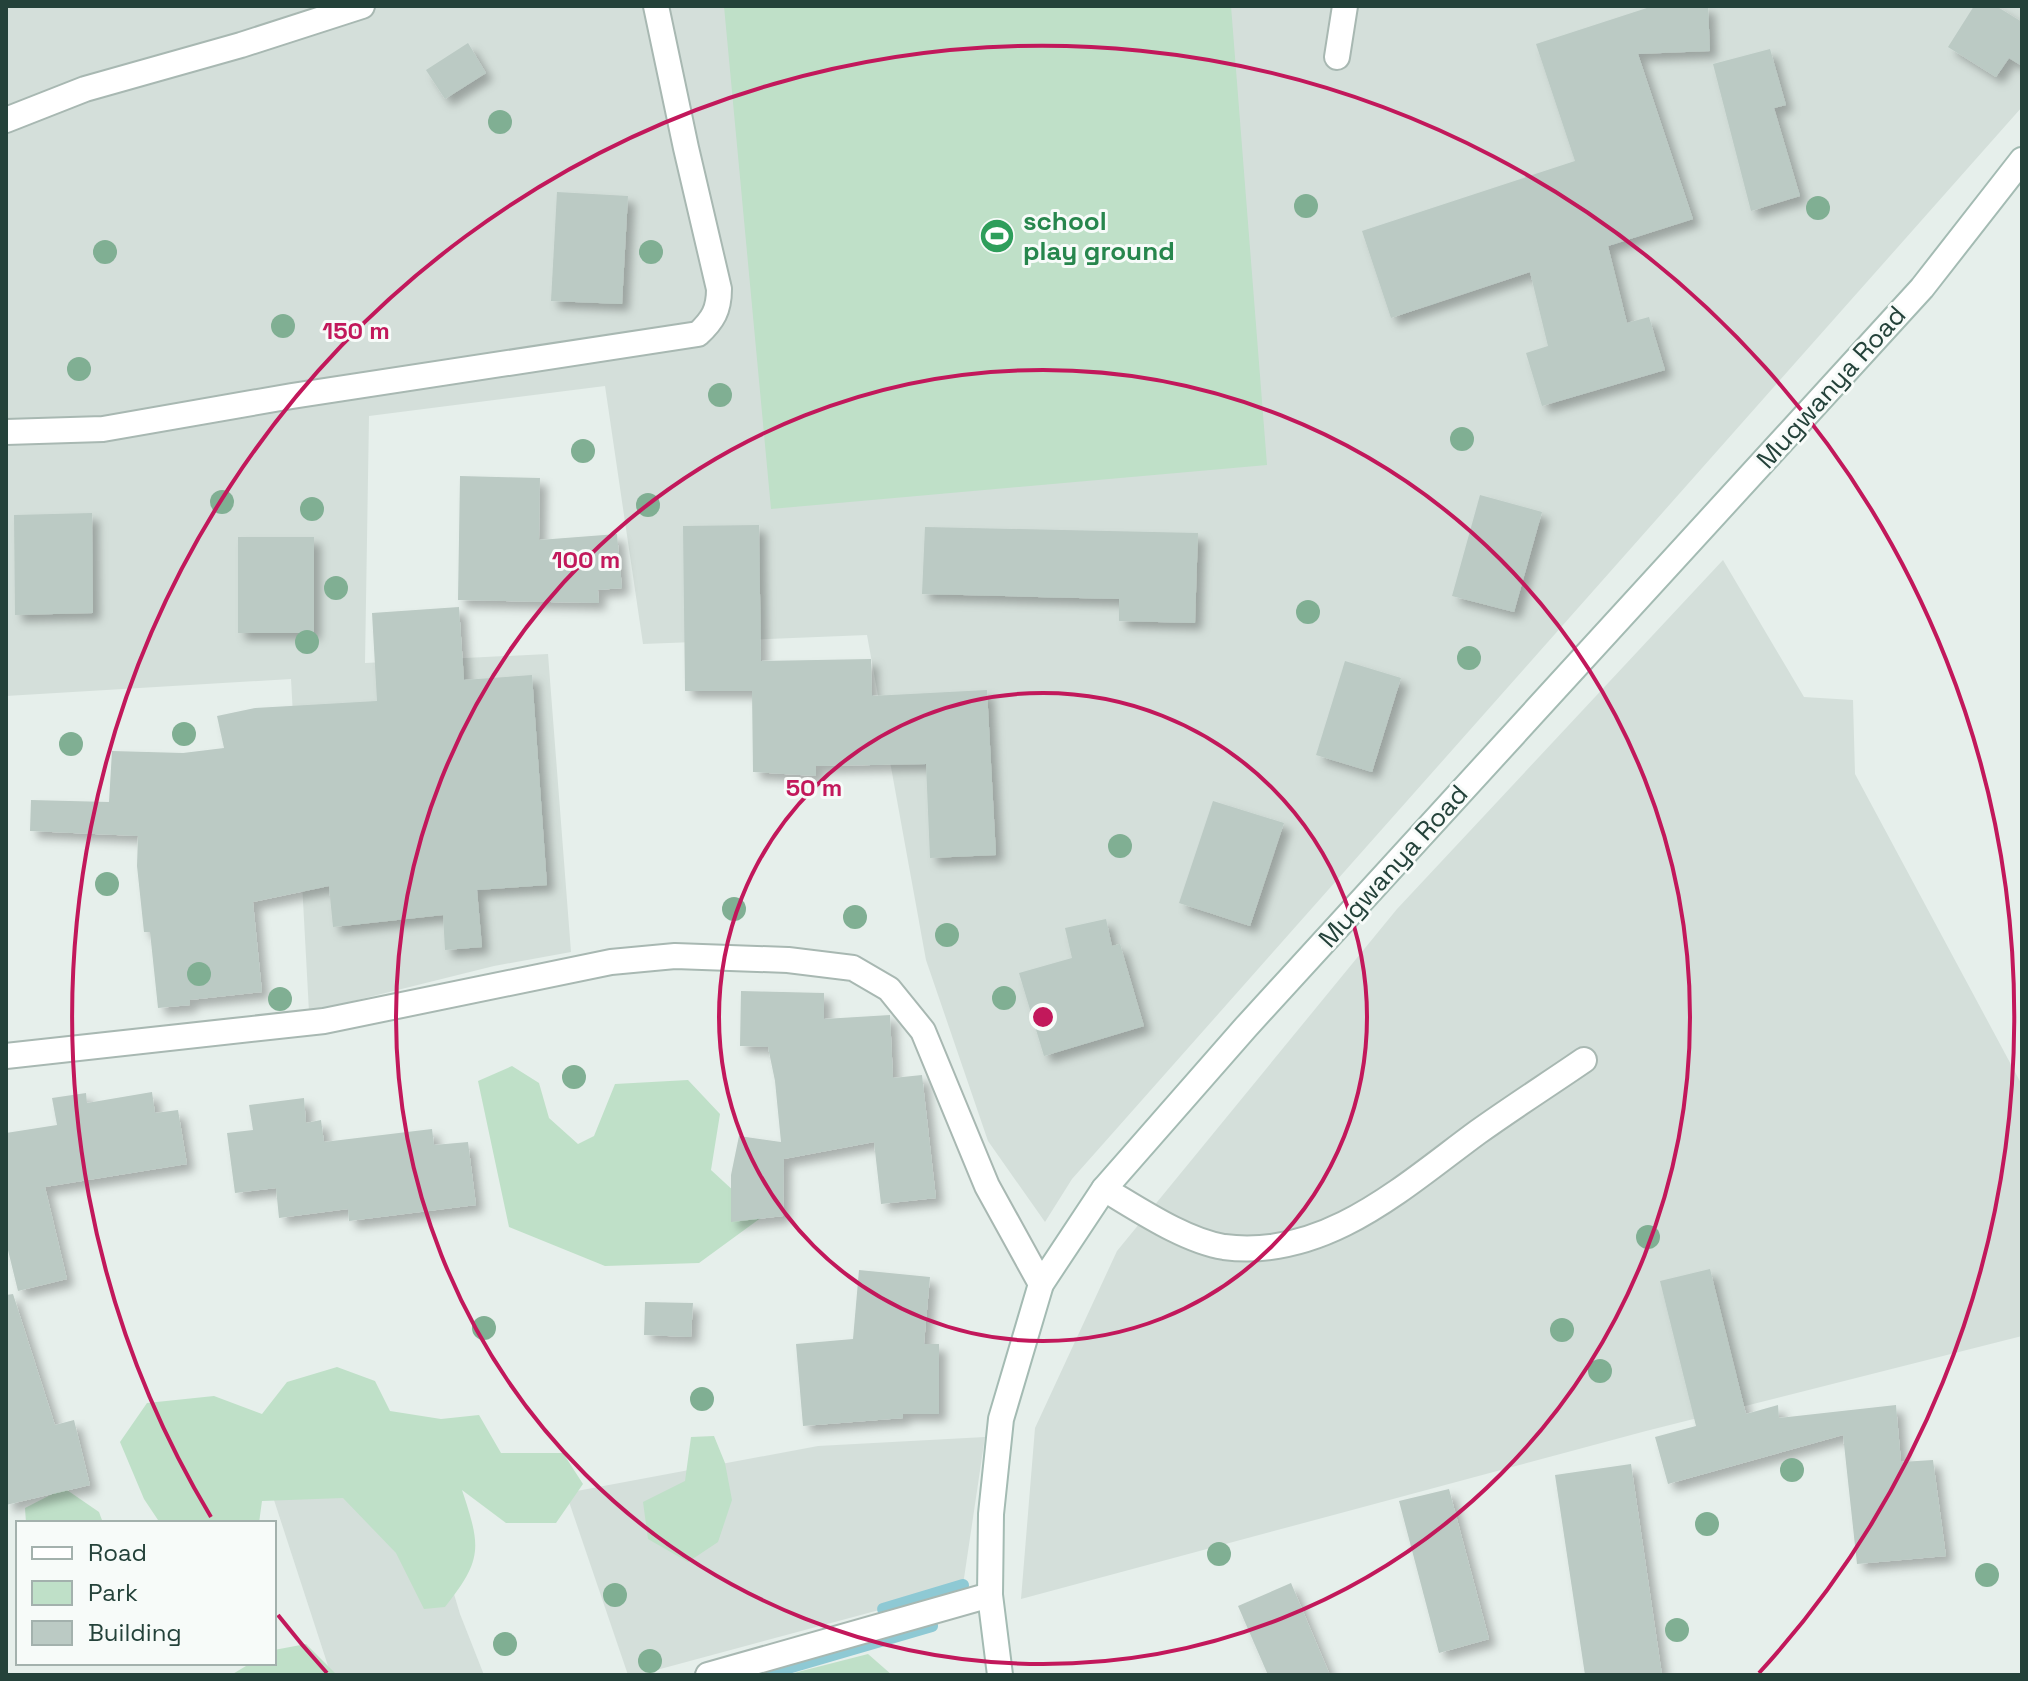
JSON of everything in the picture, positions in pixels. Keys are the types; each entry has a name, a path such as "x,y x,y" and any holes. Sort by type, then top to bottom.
{"street":[{"path":"6,120 85,89 241,45 362,6"},
{"path":"6,432 103,429 338,389 698,334 712,320 719,305 719,289 656,6"},
{"path":"1337,57 1345,6"},
{"name":"Mugwanya Road","path":"1000,1675 990,1595 991,1514 1001,1419 1041,1284 1104,1189 1257,1015 1922,288 2022,160"},
{"path":"6,1056 324,1021 611,962 675,956 788,960 853,968 889,989 923,1031 987,1186 1041,1284"},
{"path":"1104,1189 1179,1231 1222,1247 1266,1248 1317,1237 1370,1211 1584,1060"},
{"path":"708,1675 990,1595"}],"shaded area":[{"path":"6,6 2022,6 2022,107 1072,1179 1045,1222 988,1141 926,960 867,635 643,644 605,386 369,416 365,663 548,654 571,952 494,966 309,1012 291,679 6,696"},
{"path":"1723,560 1804,697 1853,700 1855,774 2022,1085 2022,1336 1646,1431 1021,1599 1035,1428 1117,1251 1397,909"},
{"path":"985,1437 963,1585 638,1675 628,1675 566,1493 818,1446"},
{"path":"415,1464 460,1614 484,1675 331,1675 274,1500"}],"green space":[{"name":"school play ground","path":"724,6 1231,6 1267,465 771,509"},
{"path":"512,1066 539,1083 549,1118 578,1144 594,1136 615,1084 688,1080 720,1114 711,1170 762,1217 699,1263 605,1266 509,1227 478,1081"},
{"path":"337,1367 375,1381 390,1411 441,1419 479,1415 501,1453 563,1453 583,1484 556,1523 506,1523 462,1490 475,1539 472,1564 445,1607 424,1609 396,1553 343,1498 262,1501 259,1521 159,1521 144,1499 120,1442 147,1403 214,1396 262,1414 287,1382"},
{"path":"714,1436 725,1463 732,1500 718,1542 688,1562 648,1539 643,1502 685,1481 691,1437"},
{"path":"64,1488 99,1512 102,1521 26,1521 25,1508"},
{"path":"306,1644 337,1675 231,1675 248,1665 276,1665 276,1650"},
{"path":"868,1654 892,1675 786,1675"}],"building":[{"path":"1653,6 1708,6 1710,51 1638,54 1693,219 1608,246 1627,323 1649,317 1665,370 1542,406 1526,353 1548,346 1530,272 1391,318 1362,231 1575,161 1536,44"},
{"path":"1974,6 1996,6 2022,22 2022,66 2009,58 1996,77 1948,47"},
{"path":"468,43 486,73 445,99 426,70"},
{"path":"1770,49 1786,105 1774,108 1800,196 1751,211 1713,64"},
{"path":"557,192 628,196 622,304 551,301"},
{"path":"460,476 540,478 539,540 617,534 622,588 598,590 599,603 458,600"},
{"path":"1480,495 1542,512 1514,612 1452,596"},
{"path":"92,513 93,613 15,615 14,515"},
{"path":"759,525 761,661 871,659 872,696 987,690 996,855 930,858 926,764 816,766 816,776 753,772 752,691 685,691 683,526"},
{"path":"925,527 1198,533 1195,623 1119,621 1119,599 922,594"},
{"path":"238,537 314,537 314,633 238,633"},
{"path":"459,607 464,680 532,675 547,885 477,890 482,947 445,950 443,915 333,927 329,886 253,902 262,992 190,1000 190,1005 158,1008 150,932 144,932 137,866 138,836 30,831 31,800 109,802 112,751 183,753 224,748 217,716 255,708 377,701 372,613"},
{"path":"1345,661 1401,678 1372,772 1316,755"},
{"path":"1213,801 1284,823 1250,926 1179,903"},
{"path":"1106,919 1112,946 1120,944 1144,1026 1044,1056 1019,973 1072,958 1065,928"},
{"path":"741,991 824,993 824,1019 890,1015 893,1078 922,1075 936,1198 881,1204 874,1142 784,1159 783,1216 731,1222 731,1175 739,1136 781,1142 768,1047 740,1046"},
{"path":"152,1092 155,1113 178,1110 187,1164 45,1187 67,1279 18,1291 6,1242 6,1133 57,1125 52,1098 86,1093 87,1103"},
{"path":"304,1098 306,1123 321,1120 324,1142 432,1129 434,1145 468,1142 476,1205 349,1221 348,1209 279,1218 276,1188 235,1193 227,1133 253,1130 249,1105"},
{"path":"1710,1269 1746,1414 1778,1405 1779,1418 1896,1405 1901,1462 1933,1460 1946,1556 1857,1564 1843,1435 1668,1484 1655,1437 1696,1426 1660,1281"},
{"path":"859,1270 930,1277 924,1344 939,1344 939,1414 903,1414 903,1418 803,1426 796,1344 853,1339"},
{"path":"13,1294 55,1425 74,1420 90,1485 6,1505 6,1295"},
{"path":"645,1302 693,1303 691,1337 644,1335"},
{"path":"1631,1464 1662,1675 1585,1675 1555,1475"},
{"path":"1449,1489 1489,1639 1439,1653 1399,1501"},
{"path":"1291,1583 1330,1675 1268,1675 1238,1606"}],"waterway":[{"path":"883,1609 963,1585"},
{"path":"764,1675 932,1626"}],"place":[{"name":"school play ground","path":"997,236"}]}
